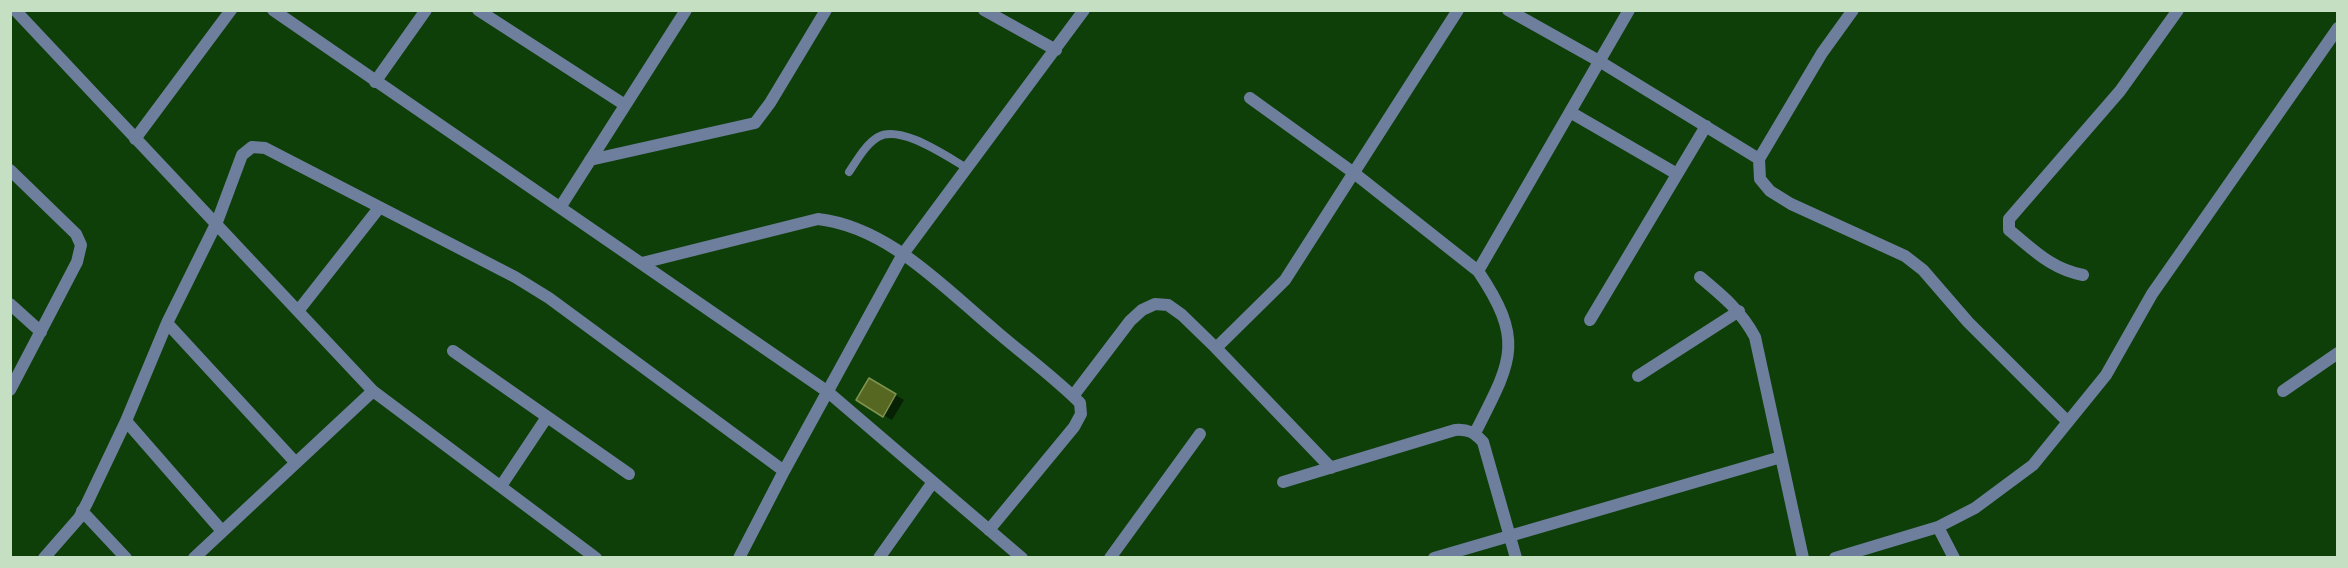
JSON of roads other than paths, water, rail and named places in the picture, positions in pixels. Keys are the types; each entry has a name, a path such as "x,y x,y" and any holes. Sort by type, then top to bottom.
{"street":[{"path":"15,10 374,391 596,558"},
{"path":"135,139 231,10"},
{"path":"273,10 375,82 561,206 828,392 1022,558"},
{"path":"375,82 426,10"},
{"path":"478,10 625,105"},
{"path":"561,206 686,10"},
{"path":"590,160 755,123 770,103 825,10"},
{"path":"984,10 1056,50"},
{"path":"739,558 903,254 1084,10"},
{"path":"1216,348 1285,280 1458,10"},
{"path":"1508,10 1599,61 1759,159"},
{"path":"1478,271 1629,10"},
{"path":"1852,10 1822,53 1759,159 1760,179 1770,191 1791,204 1905,256 1923,270 1976,329 2068,422"},
{"path":"2083,275 2066,272 2054,266 2010,230 2009,219 2120,91 2178,10"},
{"path":"1835,558 1938,527 1975,508 2033,465 2106,375 2152,294 2337,28"},
{"path":"1250,98 1354,173 1478,271 1506,320 1509,341 1506,366 1475,433"},
{"path":"1570,112 1677,174"},
{"path":"1590,320 1706,126"},
{"path":"44,558 82,511 126,421 167,323 217,222 242,155 252,147 265,148 515,277 549,298 784,471"},
{"path":"10,170 76,234 81,245 77,261 10,390"},
{"path":"298,311 380,208"},
{"path":"642,262 818,219 837,221 859,230 903,254 1080,403 1081,414 1074,427 990,530"},
{"path":"1700,277 1739,311 1755,337 1803,558"},
{"path":"10,304 41,333"},
{"path":"1073,396 1130,321 1142,310 1155,304 1168,305 1182,315 1216,348 1331,468"},
{"path":"1638,376 1739,311"},
{"path":"167,323 296,463"},
{"path":"453,351 629,474"},
{"path":"2283,391 2337,353"},
{"path":"195,558 374,391"},
{"path":"501,486 547,417"},
{"path":"126,421 222,531"},
{"path":"1283,482 1455,430 1466,429 1475,433 1483,442 1516,558"},
{"path":"1110,558 1200,434"},
{"path":"1434,558 1781,457"},
{"path":"879,558 933,482"},
{"path":"82,511 126,558"},
{"path":"1938,527 1954,558"}],"lane":[{"path":"849,172 865,148 880,136 899,134 967,168"}]}
